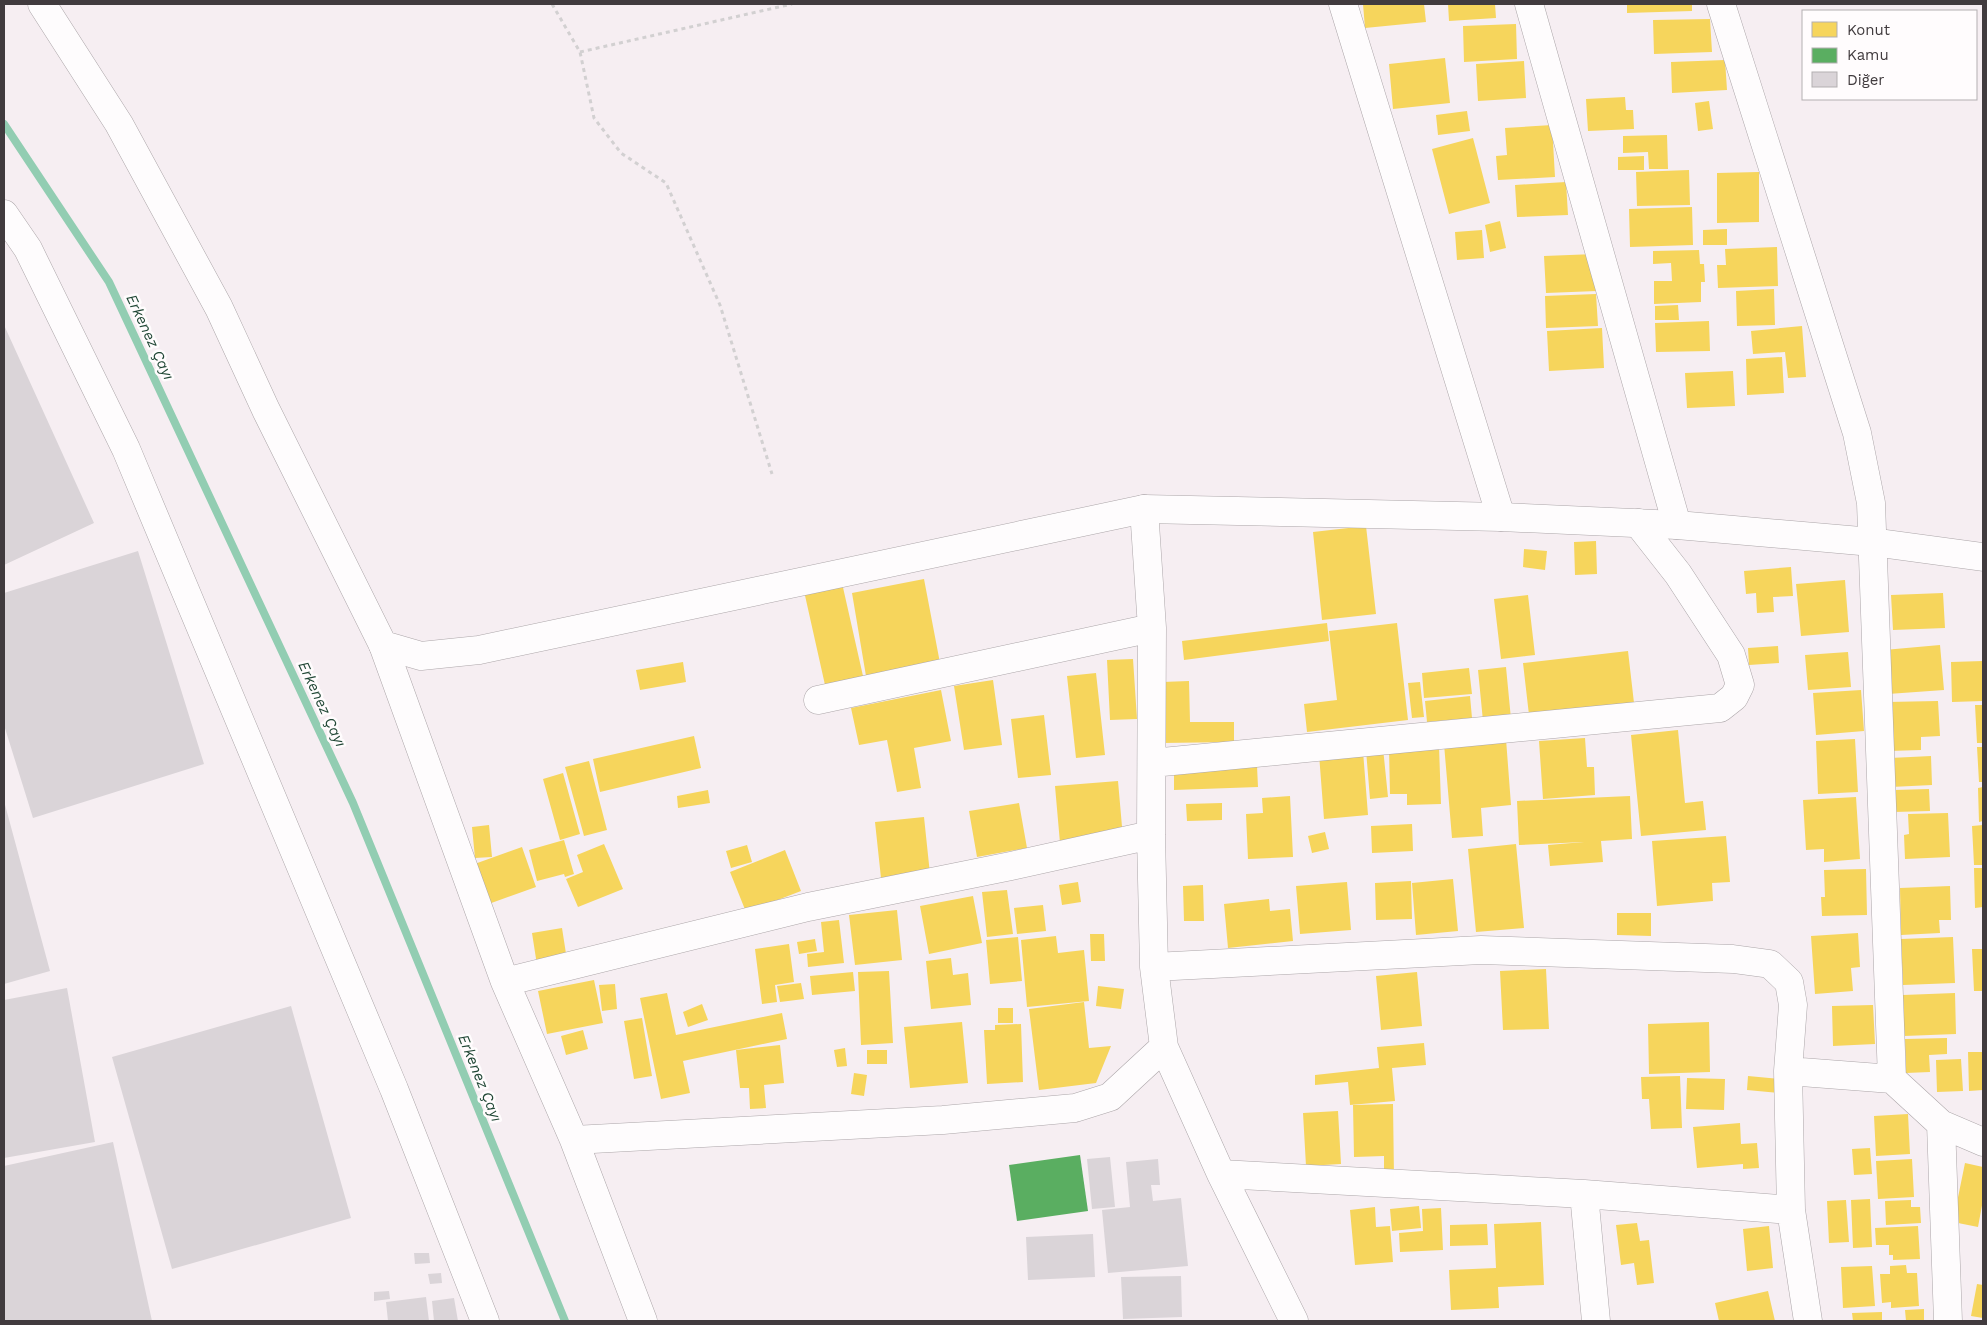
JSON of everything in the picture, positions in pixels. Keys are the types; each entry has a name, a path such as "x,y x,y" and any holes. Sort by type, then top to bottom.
{"street":[{"path":"42,4 119,124 214,300 266,410 383,645 505,982 574,1140 643,1321"},
{"path":"1343,4 1501,517"},
{"path":"1529,4 1677,525"},
{"path":"1721,4 1857,433 1871,503 1892,1079"},
{"path":"4,214 28,249 126,448 394,1089 485,1321"},
{"path":"383,645 421,656 479,650 1144,509 1501,517 1677,525 1872,542 1983,557"},
{"path":"1144,509 1152,628 1151,835 1154,967 1164,1047 1221,1174 1294,1321"},
{"path":"1152,763 1720,708 1734,697 1740,685 1731,655 1678,574 1638,523"},
{"path":"818,700 1152,628"},
{"path":"505,982 808,907 1011,866 1151,835"},
{"path":"1154,967 1481,950 1733,959 1770,964 1790,982 1792,997 1788,1071 1792,1210 1808,1321"},
{"path":"574,1140 943,1120 1075,1108 1110,1097 1164,1047"},
{"path":"1788,1071 1892,1079 1941,1124 1983,1142"},
{"path":"1941,1124 1948,1321"},
{"path":"1221,1174 1584,1194 1792,1210"},
{"path":"1584,1194 1596,1321"}],"path":[{"path":"552,4 580,52 594,118 621,153 666,183 720,305 772,474"},
{"path":"580,52 792,4"}],"building: Konut":[{"path":"1363,4 1424,4 1426,22 1365,28"},
{"path":"1448,4 1495,4 1496,18 1449,21"},
{"path":"1627,4 1692,4 1692,11 1627,13"},
{"path":"1710,19 1712,52 1654,54 1653,20"},
{"path":"1516,24 1517,59 1464,62 1463,26"},
{"path":"1445,58 1450,103 1393,109 1389,64"},
{"path":"1725,60 1727,90 1672,93 1671,62"},
{"path":"1524,61 1526,98 1478,101 1476,64"},
{"path":"1625,97 1626,110 1633,110 1634,129 1588,131 1586,99"},
{"path":"1709,101 1713,129 1698,131 1695,103"},
{"path":"1467,111 1470,131 1438,135 1436,115"},
{"path":"1552,125 1555,177 1498,180 1496,156 1507,155 1505,128"},
{"path":"1667,135 1668,169 1649,169 1648,152 1623,153 1623,136"},
{"path":"1473,138 1490,203 1449,214 1432,149"},
{"path":"1644,156 1644,170 1618,170 1618,157"},
{"path":"1689,170 1690,205 1637,206 1636,172"},
{"path":"1759,172 1759,222 1717,223 1717,173"},
{"path":"1566,182 1568,215 1517,217 1515,185"},
{"path":"1692,207 1693,245 1630,247 1629,209"},
{"path":"1500,221 1506,248 1490,252 1485,225"},
{"path":"1727,229 1727,245 1703,245 1703,230"},
{"path":"1482,230 1484,258 1457,260 1455,232"},
{"path":"1777,247 1778,286 1718,288 1717,265 1726,265 1725,249"},
{"path":"1699,250 1700,264 1704,264 1705,282 1701,282 1701,302 1654,304 1654,281 1672,281 1671,263 1653,264 1653,251"},
{"path":"1595,254 1597,291 1546,293 1544,256"},
{"path":"1774,289 1775,325 1737,326 1736,291"},
{"path":"1596,294 1598,326 1546,328 1545,296"},
{"path":"1678,305 1679,320 1655,320 1655,306"},
{"path":"1709,321 1710,351 1656,352 1655,323"},
{"path":"1802,326 1806,377 1788,378 1785,352 1753,354 1751,331"},
{"path":"1602,328 1604,368 1549,371 1547,331"},
{"path":"1782,357 1784,393 1747,395 1746,359"},
{"path":"1733,371 1735,406 1687,408 1685,373"},
{"path":"1366,526 1376,614 1322,620 1313,532"},
{"path":"1596,541 1597,574 1575,575 1574,542"},
{"path":"1524,549 1547,551 1545,570 1523,567"},
{"path":"1791,567 1793,596 1773,597 1774,612 1757,613 1756,593 1746,594 1744,571"},
{"path":"924,579 940,663 866,676 852,593"},
{"path":"1845,580 1849,632 1801,636 1796,584"},
{"path":"842,583 863,676 825,685 804,591"},
{"path":"1943,593 1945,628 1893,630 1891,595"},
{"path":"1528,595 1535,655 1501,659 1494,599"},
{"path":"1327,623 1329,641 1184,660 1182,641"},
{"path":"1397,623 1408,720 1307,732 1304,704 1337,700 1329,631"},
{"path":"1940,645 1944,690 1888,694 1884,650"},
{"path":"1778,646 1779,663 1749,665 1748,648"},
{"path":"1628,651 1634,703 1529,715 1523,663"},
{"path":"1848,652 1851,687 1808,690 1805,655"},
{"path":"1133,659 1137,719 1110,720 1107,660"},
{"path":"1983,661 1983,701 1952,702 1951,662"},
{"path":"683,662 686,682 640,690 636,670"},
{"path":"1506,667 1511,719 1483,721 1478,670"},
{"path":"1469,668 1472,694 1424,698 1422,673"},
{"path":"1096,673 1105,755 1076,758 1067,676"},
{"path":"993,680 1002,745 964,750 954,686"},
{"path":"1189,681 1190,722 1234,722 1234,742 1162,743 1162,682"},
{"path":"1420,682 1424,717 1412,718 1408,683"},
{"path":"941,690 951,741 914,748 921,788 897,792 887,740 859,745 851,708"},
{"path":"1861,690 1864,731 1816,735 1813,693"},
{"path":"1470,696 1472,718 1427,722 1425,701"},
{"path":"1938,701 1940,736 1921,737 1921,750 1889,751 1887,702"},
{"path":"1975,705 1983,705 1983,743 1977,743"},
{"path":"1044,715 1051,775 1018,778 1011,719"},
{"path":"1678,730 1685,803 1703,801 1706,830 1641,836 1631,735"},
{"path":"694,736 701,768 600,792 593,759"},
{"path":"1585,738 1587,767 1594,767 1595,795 1543,799 1539,741"},
{"path":"1506,739 1511,805 1481,808 1483,836 1452,838 1444,744"},
{"path":"1855,739 1858,792 1818,794 1816,741"},
{"path":"1439,746 1441,804 1407,805 1407,794 1390,794 1389,748"},
{"path":"1977,747 1983,747 1983,782 1979,782"},
{"path":"1383,748 1388,797 1370,799 1366,750"},
{"path":"1363,751 1368,815 1324,819 1319,754"},
{"path":"1931,756 1932,785 1891,787 1890,758"},
{"path":"589,761 607,830 584,836 565,767"},
{"path":"1257,766 1258,787 1174,790 1174,769"},
{"path":"563,773 580,834 560,840 543,779"},
{"path":"1118,781 1123,838 1060,843 1055,786"},
{"path":"1983,787 1983,821 1979,822 1978,788"},
{"path":"1929,789 1930,811 1894,812 1894,790"},
{"path":"708,790 710,803 678,808 677,796"},
{"path":"1290,796 1293,857 1248,859 1246,814 1263,813 1262,798"},
{"path":"1630,796 1632,839 1601,841 1603,862 1550,866 1548,845 1584,842 1519,845 1517,801"},
{"path":"1856,797 1860,859 1824,862 1824,849 1806,850 1803,800"},
{"path":"1019,803 1027,848 977,857 969,811"},
{"path":"1222,803 1222,820 1187,821 1186,804"},
{"path":"1948,813 1950,857 1905,859 1904,835 1909,834 1908,814"},
{"path":"924,817 930,874 881,878 875,822"},
{"path":"1412,824 1413,851 1372,853 1371,826"},
{"path":"489,825 492,857 475,858 472,827"},
{"path":"1983,825 1983,865 1974,865 1972,826"},
{"path":"1325,832 1329,849 1312,853 1308,836"},
{"path":"1726,836 1730,882 1712,883 1713,901 1657,906 1652,841"},
{"path":"564,840 574,874 565,877 564,874 537,881 529,850"},
{"path":"604,844 623,889 578,907 566,879 583,872 577,855"},
{"path":"1516,844 1524,928 1476,932 1468,849"},
{"path":"747,845 752,862 731,868 726,851"},
{"path":"522,847 536,887 483,906 469,866"},
{"path":"785,850 801,891 746,912 730,872"},
{"path":"1974,868 1983,868 1983,907 1975,908"},
{"path":"1866,869 1867,915 1822,916 1821,897 1825,897 1824,870"},
{"path":"1453,879 1458,931 1416,935 1412,883"},
{"path":"1411,881 1412,919 1376,920 1375,883"},
{"path":"1078,882 1081,902 1062,905 1059,885"},
{"path":"1347,882 1351,930 1300,934 1296,886"},
{"path":"1203,885 1204,921 1184,921 1183,886"},
{"path":"1950,886 1951,920 1939,920 1940,933 1901,935 1900,888"},
{"path":"1007,890 1013,934 987,937 982,892"},
{"path":"973,896 982,943 929,954 920,906"},
{"path":"1269,899 1270,911 1290,909 1293,941 1228,948 1224,904"},
{"path":"1043,905 1046,931 1017,934 1014,908"},
{"path":"897,910 902,960 855,965 849,915"},
{"path":"1617,913 1651,913 1651,936 1617,935"},
{"path":"839,920 844,963 808,967 807,954 824,952 821,922"},
{"path":"562,928 567,960 537,965 532,933"},
{"path":"1858,933 1860,967 1851,968 1853,991 1815,994 1811,936"},
{"path":"1090,934 1104,934 1105,961 1091,961"},
{"path":"1056,936 1058,953 1084,950 1089,1001 1027,1007 1021,940"},
{"path":"1018,937 1022,981 990,984 986,940"},
{"path":"1953,937 1955,983 1903,985 1901,939"},
{"path":"815,939 817,951 799,954 797,942"},
{"path":"789,944 794,982 775,985 777,1002 762,1004 755,949"},
{"path":"1972,949 1983,949 1983,991 1974,991"},
{"path":"951,958 953,975 968,973 971,1005 931,1009 926,961"},
{"path":"1546,969 1549,1029 1503,1030 1500,971"},
{"path":"889,971 893,1043 861,1045 858,972"},
{"path":"853,972 855,991 812,995 810,976"},
{"path":"1417,972 1422,1026 1381,1030 1376,976"},
{"path":"594,980 603,1023 547,1034 538,991"},
{"path":"801,983 804,999 780,1002 777,986"},
{"path":"615,984 617,1009 602,1011 599,985"},
{"path":"1098,986 1124,989 1121,1009 1096,1006"},
{"path":"667,993 676,1035 782,1013 787,1039 683,1061 690,1093 661,1099 640,998"},
{"path":"1955,993 1956,1034 1904,1036 1903,995"},
{"path":"1084,1002 1089,1048 1111,1046 1096,1083 1039,1090 1029,1009"},
{"path":"702,1004 708,1020 688,1027 683,1012"},
{"path":"1873,1005 1875,1044 1833,1046 1832,1006"},
{"path":"998,1008 1013,1008 1013,1023 998,1023"},
{"path":"642,1018 652,1076 634,1079 624,1021"},
{"path":"962,1022 968,1083 910,1088 904,1027"},
{"path":"1709,1022 1710,1072 1649,1074 1648,1024"},
{"path":"1021,1024 1023,1082 987,1084 984,1030 995,1030 995,1025"},
{"path":"583,1030 588,1049 566,1055 561,1036"},
{"path":"1947,1038 1947,1054 1929,1055 1930,1072 1906,1073 1905,1039"},
{"path":"1424,1043 1426,1065 1392,1068 1395,1101 1350,1105 1348,1082 1315,1085 1315,1075 1379,1068 1377,1047"},
{"path":"780,1045 784,1083 764,1085 766,1108 750,1109 749,1088 740,1088 736,1050"},
{"path":"845,1048 847,1066 837,1067 834,1050"},
{"path":"867,1050 887,1050 887,1064 867,1064"},
{"path":"1968,1052 1983,1052 1983,1090 1969,1091"},
{"path":"1961,1059 1963,1091 1937,1092 1936,1060"},
{"path":"854,1073 867,1075 864,1096 851,1094"},
{"path":"1680,1076 1682,1128 1651,1129 1649,1099 1642,1099 1641,1077"},
{"path":"1748,1076 1780,1079 1779,1093 1747,1090"},
{"path":"1687,1078 1725,1079 1724,1110 1686,1109"},
{"path":"1393,1104 1394,1177 1384,1177 1384,1156 1354,1157 1353,1105"},
{"path":"1338,1111 1341,1164 1306,1166 1303,1113"},
{"path":"1908,1114 1910,1154 1876,1156 1874,1116"},
{"path":"1740,1123 1741,1144 1757,1143 1759,1168 1743,1169 1743,1164 1697,1168 1693,1127"},
{"path":"1870,1148 1872,1174 1854,1175 1852,1149"},
{"path":"1912,1159 1914,1197 1878,1199 1876,1161"},
{"path":"1965,1163 1983,1167 1983,1200 1978,1227 1953,1222"},
{"path":"1870,1199 1872,1247 1853,1248 1851,1200"},
{"path":"1846,1200 1849,1242 1829,1243 1827,1201"},
{"path":"1911,1200 1911,1207 1920,1207 1921,1223 1886,1225 1885,1201"},
{"path":"1419,1206 1421,1228 1392,1231 1390,1209"},
{"path":"1375,1207 1376,1227 1390,1226 1393,1262 1355,1265 1350,1210"},
{"path":"1441,1208 1443,1250 1400,1252 1399,1233 1423,1231 1422,1209"},
{"path":"1541,1222 1544,1285 1498,1287 1499,1308 1451,1310 1449,1270 1496,1268 1494,1224"},
{"path":"1637,1223 1640,1241 1649,1240 1654,1283 1637,1285 1634,1263 1621,1265 1616,1225"},
{"path":"1487,1224 1488,1245 1450,1246 1450,1225"},
{"path":"1769,1226 1773,1268 1747,1271 1743,1229"},
{"path":"1918,1226 1920,1259 1893,1260 1893,1255 1889,1255 1889,1245 1876,1245 1875,1228"},
{"path":"1906,1265 1907,1273 1917,1273 1919,1306 1891,1308 1891,1302 1882,1303 1880,1274 1890,1274 1890,1266"},
{"path":"1872,1266 1875,1306 1843,1308 1841,1267"},
{"path":"1977,1284 1983,1285 1983,1318 1971,1316"},
{"path":"1768,1291 1775,1321 1719,1321 1715,1303"},
{"path":"1924,1309 1924,1321 1906,1321 1905,1310"},
{"path":"1882,1312 1882,1321 1853,1321 1852,1313"}],"building: Kamu":[{"path":"1080,1155 1088,1211 1017,1221 1009,1165"}],"building: Diğer":[{"path":"4,325 94,523 4,565"},
{"path":"138,551 204,764 33,818 4,725 4,593"},
{"path":"4,801 50,971 4,984"},
{"path":"67,988 95,1142 4,1158 4,1000"},
{"path":"291,1006 351,1218 172,1269 112,1057"},
{"path":"113,1142 152,1321 4,1321 4,1166"},
{"path":"1110,1157 1115,1207 1092,1209 1087,1159"},
{"path":"1158,1159 1160,1185 1151,1185 1153,1201 1181,1198 1188,1266 1108,1273 1102,1210 1130,1207 1126,1162"},
{"path":"1093,1234 1095,1277 1028,1280 1026,1237"},
{"path":"414,1253 429,1253 430,1263 415,1264"},
{"path":"441,1273 442,1283 430,1284 428,1274"},
{"path":"1181,1276 1182,1317 1123,1319 1121,1277"},
{"path":"389,1291 390,1299 374,1301 374,1292"},
{"path":"426,1297 429,1321 388,1321 386,1302"},
{"path":"454,1298 458,1321 434,1321 432,1301"}],"waterway":[{"name":"Erkenez Çayı","path":"4,124 109,282 353,803 565,1321"}]}
